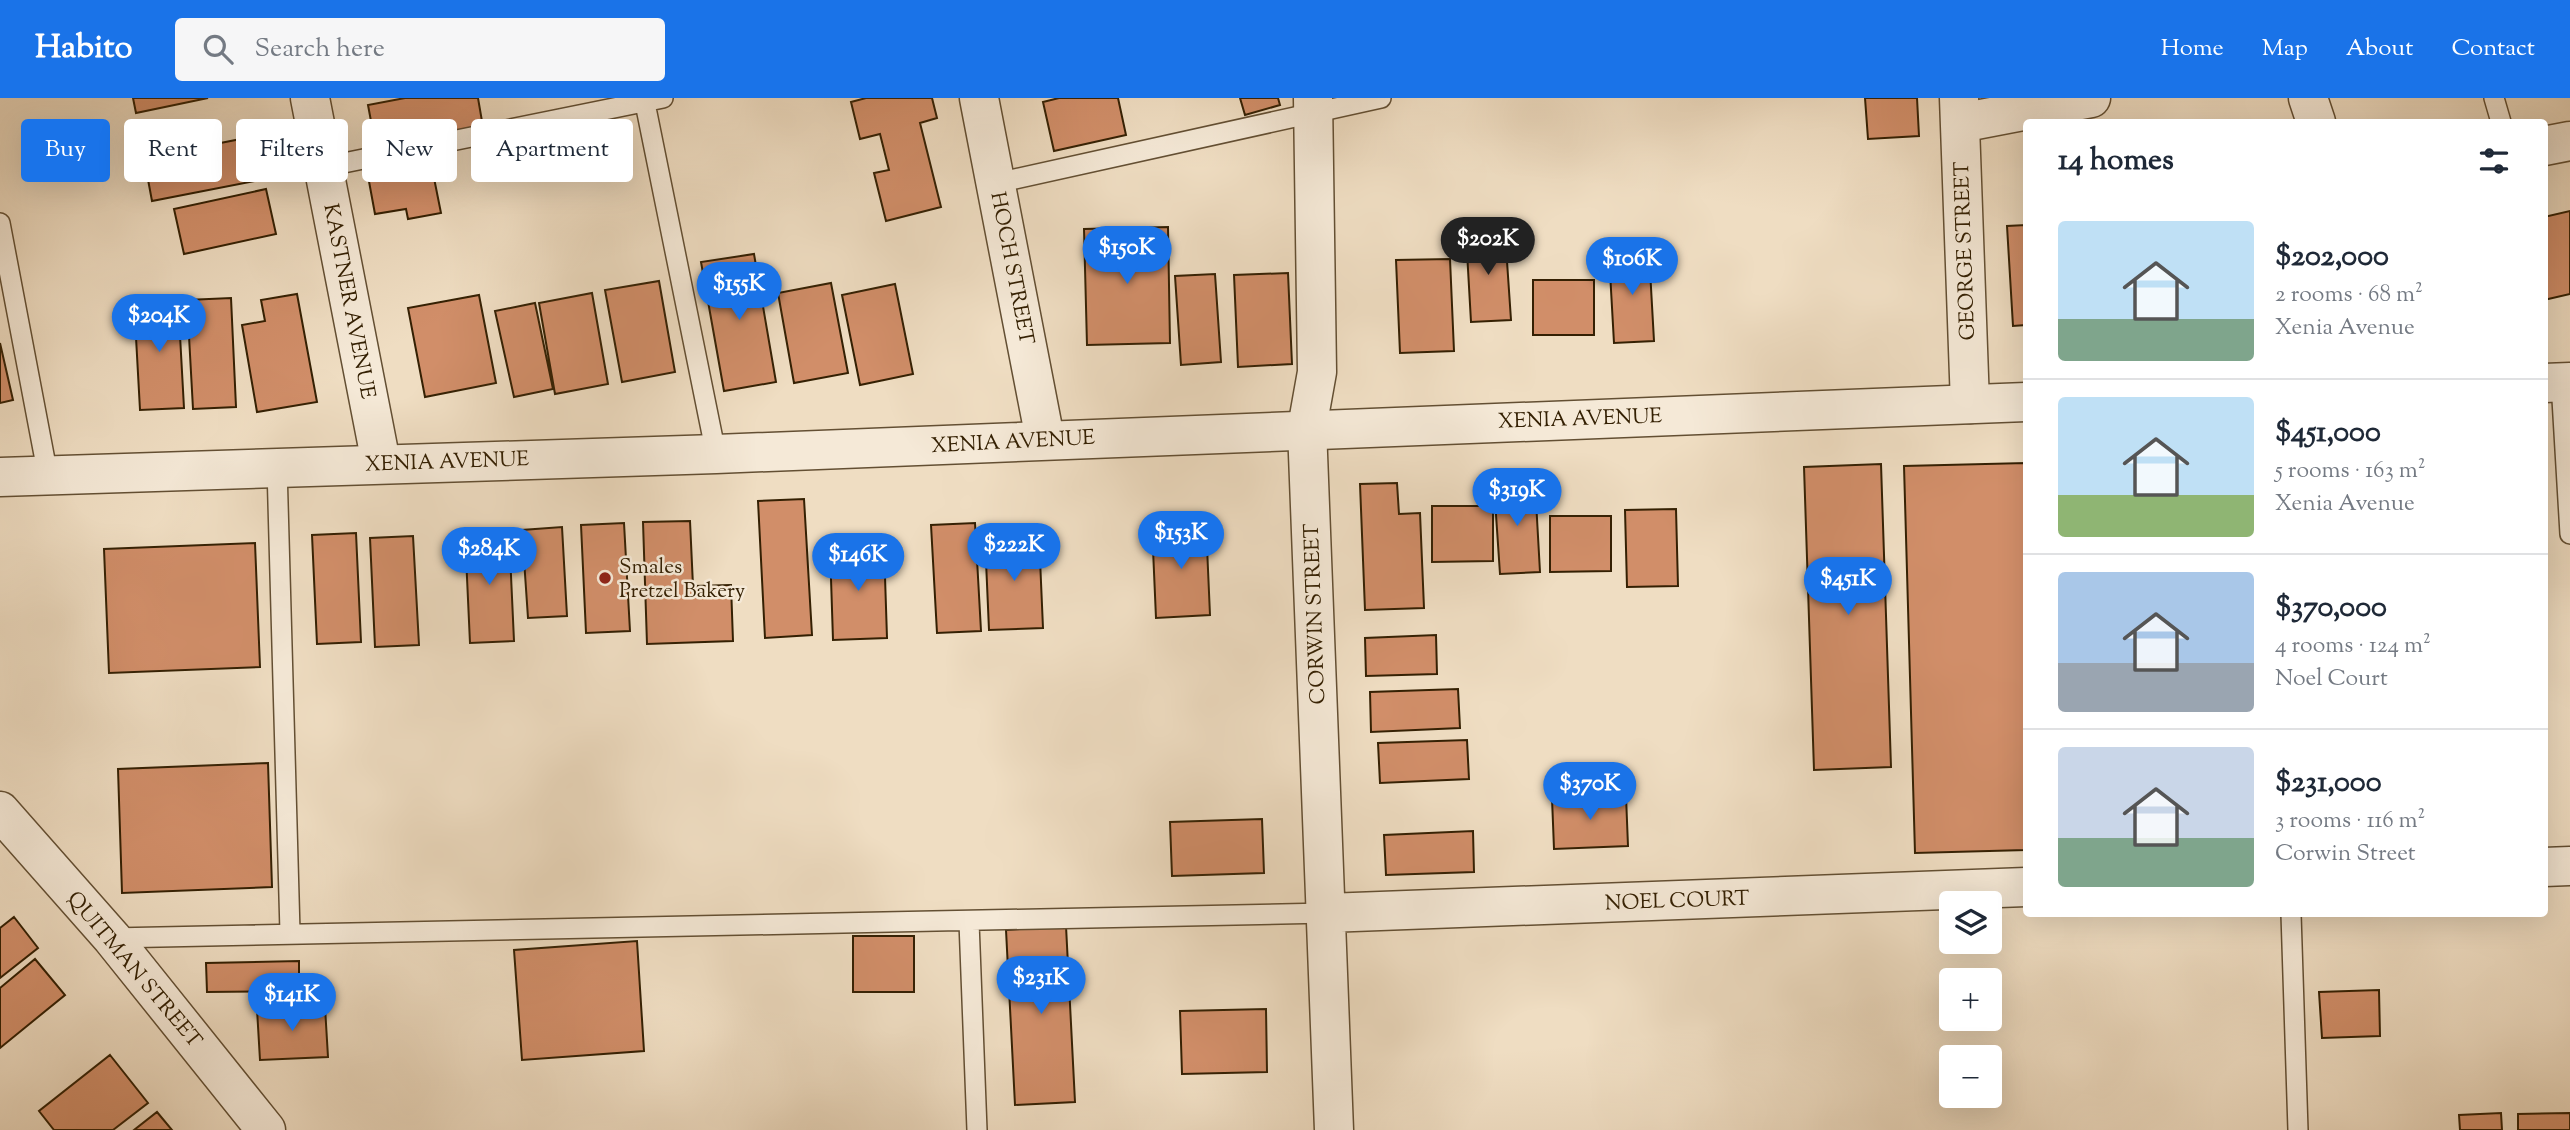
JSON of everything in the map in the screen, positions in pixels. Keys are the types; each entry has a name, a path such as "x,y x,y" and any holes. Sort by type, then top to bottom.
{"street":[{"name":"KASTNER AVENUE","path":"310,98 314,119"},
{"name":"HOCH STREET","path":"979,98 1045,439"},
{"path":"1959,110 2088,98"},
{"path":"2308,98 2315,119"},
{"name":"CORWIN STREET","path":"1314,105 1317,372 1307,428 1334,1130"},
{"name":"GEORGE STREET","path":"1959,110 1969,404"},
{"path":"2548,145 2570,141"},
{"name":"KASTNER AVENUE","path":"327,182 381,463"},
{"name":"XENIA AVENUE","path":"0,477 716,454 1307,428 2023,402"},
{"name":"QUITMAN STREET","path":"0,811 112,937 266,1130"},
{"path":"2548,867 2570,866"},
{"name":"NOEL COURT","path":"1327,913 2023,887"}],"lane":[{"path":"997,183 1314,105 1381,98"},
{"path":"2494,98 2500,119"},
{"path":"348,162 650,99 716,454"},
{"path":"0,223 48,475"},
{"path":"2558,382 2570,534"},
{"path":"277,467 290,932"},
{"path":"112,937 1327,913"},
{"path":"2291,917 2298,1130"},
{"path":"969,922 977,1130"}],"building":[{"path":"133,98 208,98 136,113"},
{"path":"405,98 478,98 482,119 471,119 471,129 457,132 457,119 371,119 368,105"},
{"path":"866,98 932,98 937,118 920,123 941,207 886,221 874,173 889,170 880,134 860,139 851,102"},
{"path":"1059,98 1118,98 1126,135 1054,151 1043,102"},
{"path":"1240,98 1278,98 1280,105 1245,115"},
{"path":"1865,98 1917,98 1919,136 1868,139"},
{"path":"236,140 236,182 250,182 152,201 148,182 222,182 222,143"},
{"path":"369,182 435,182 441,213 408,219 406,209 375,214"},
{"path":"266,189 276,234 184,254 174,209"},
{"path":"2570,211 2570,294 2548,299 2548,216"},
{"path":"2023,225 2023,325 2013,326 2007,226"},
{"path":"1168,227 1170,343 1087,345 1084,229"},
{"path":"1505,232 1511,320 1471,322 1466,234"},
{"path":"1649,252 1654,341 1614,343 1609,254"},
{"path":"754,254 776,382 724,391 701,262"},
{"path":"1450,259 1454,351 1400,353 1396,260"},
{"path":"1288,273 1292,364 1238,367 1234,275"},
{"path":"1215,274 1221,362 1181,365 1175,276"},
{"path":"1533,280 1594,280 1594,335 1533,335"},
{"path":"659,281 675,372 622,382 605,290"},
{"path":"831,283 848,373 794,383 778,293"},
{"path":"895,284 913,374 860,385 842,295"},
{"path":"592,293 608,384 555,394 539,303"},
{"path":"297,294 317,402 257,412 242,325 265,321 261,300"},
{"path":"479,295 496,383 425,397 408,308"},
{"path":"231,298 236,407 193,409 187,300"},
{"path":"178,299 184,408 140,410 134,301"},
{"path":"535,303 553,389 514,397 495,311"},
{"path":"0,343 13,400 0,403"},
{"path":"2023,463 2023,850 1915,853 1904,466"},
{"path":"1881,464 1891,767 1814,770 1804,467"},
{"path":"1397,483 1399,514 1420,513 1424,608 1365,610 1360,484"},
{"path":"1535,483 1540,572 1500,574 1494,485"},
{"path":"804,499 812,635 765,638 758,501"},
{"path":"1432,506 1493,506 1493,561 1432,562"},
{"path":"1676,509 1678,586 1627,587 1625,510"},
{"path":"1550,516 1611,516 1611,571 1550,572"},
{"path":"690,521 693,586 731,585 733,641 647,644 643,522"},
{"name":"Smales Pretzel Bakery","path":"624,523 630,631 586,633 581,525"},
{"path":"975,523 981,631 937,633 931,525"},
{"path":"1206,524 1210,615 1156,618 1152,526"},
{"path":"562,527 567,616 528,618 522,530"},
{"path":"509,532 514,641 470,643 465,534"},
{"path":"356,533 361,642 317,644 312,535"},
{"path":"413,536 419,645 375,647 370,538"},
{"path":"1039,536 1043,628 989,630 985,538"},
{"path":"255,543 260,667 109,673 104,549"},
{"path":"884,546 887,638 833,640 830,548"},
{"path":"1436,635 1437,674 1366,676 1365,638"},
{"path":"1458,689 1460,728 1371,732 1370,692"},
{"path":"1467,740 1469,779 1380,783 1378,743"},
{"path":"268,763 272,887 122,893 118,769"},
{"path":"1626,796 1628,846 1554,849 1552,798"},
{"path":"1262,819 1264,873 1172,876 1170,822"},
{"path":"1473,831 1474,872 1386,875 1384,835"},
{"path":"14,917 38,948 0,978 0,928"},
{"path":"1066,926 1075,1102 1015,1105 1006,930"},
{"path":"853,936 914,936 914,992 853,992"},
{"path":"637,941 644,1051 522,1060 514,950"},
{"path":"35,959 65,995 0,1048 0,988"},
{"path":"299,961 299,991 207,992 206,963"},
{"path":"2379,990 2380,1036 2322,1038 2319,992"},
{"path":"325,1007 328,1057 260,1060 257,1009"},
{"path":"1266,1009 1267,1072 1182,1074 1180,1011"},
{"path":"110,1055 148,1103 113,1130 54,1130 39,1111"},
{"path":"157,1112 172,1130 134,1130"},
{"path":"2501,1113 2502,1130 2460,1130 2459,1115"},
{"path":"2570,1113 2570,1130 2518,1130 2518,1114"}],"place":[{"name":"Smales Pretzel Bakery","path":"605,578"}]}
